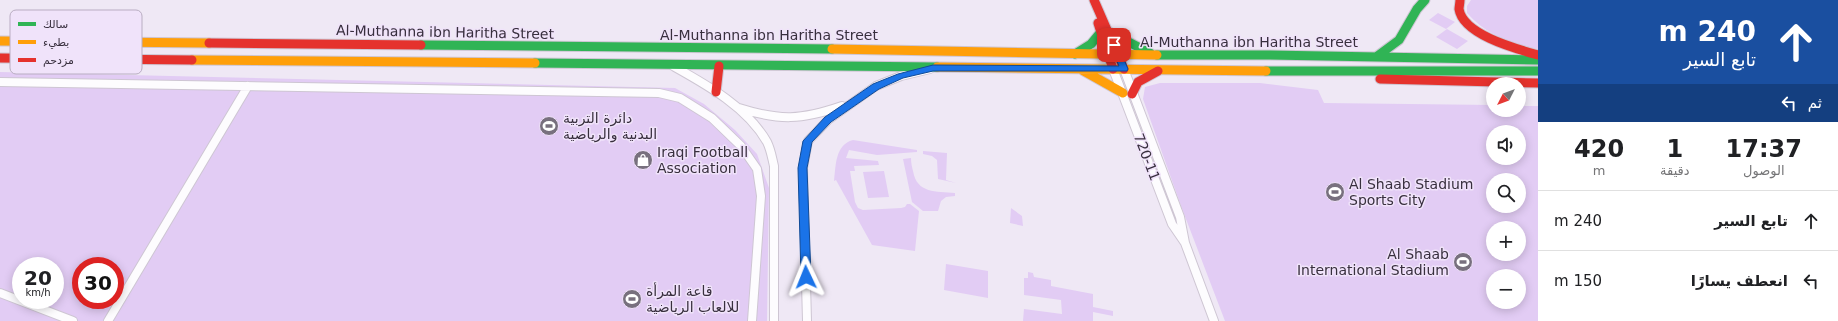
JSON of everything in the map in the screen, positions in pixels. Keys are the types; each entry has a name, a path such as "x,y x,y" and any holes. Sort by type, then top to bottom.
{"main road":[{"path":"1376,57 1389,49 1399,40 1412,15 1425,0"},
{"path":"1460,0 1458,5 1460,13 1476,29 1508,45 1538,55"},
{"path":"1095,3 1105,32 1108,54 1113,69"},
{"path":"1075,54 1091,44 1105,32"},
{"path":"1105,32 1118,54 1124,69"},
{"path":"1105,32 1156,56"},
{"name":"Al-Muthanna ibn Haritha Street","path":"0,41 10,41"},
{"name":"Al-Muthanna ibn Haritha Street","path":"142,42 866,49 1156,56 1376,57 1538,60"},
{"name":"Al-Muthanna ibn Haritha Street","path":"0,58 10,58"},
{"name":"Al-Muthanna ibn Haritha Street","path":"142,60 1160,70 1538,71"},
{"path":"716,92 719,66"},
{"path":"1079,69 1127,93 1139,81 1160,70"},
{"path":"1287,71 1368,79 1538,83"}],"street":[{"path":"673,66 716,92 751,120 768,143 774,166 774,321"},
{"path":"807,321 803,168 808,141 828,120 851,102 876,86 901,76 933,68"},
{"name":"720-11","path":"1113,69 1127,93 1172,224 1185,244 1214,321"},
{"name":"720-11","path":"1124,69 1127,93"},
{"path":"0,82 659,92 678,97 691,104 728,132 755,166 760,179 762,196 752,321"},
{"path":"108,321 248,86"},
{"path":"734,107 764,116 792,119 816,115 851,102"},
{"path":"0,293 73,321"}],"shaded area":[{"path":"1471,0 1538,0 1538,49 1508,41 1482,27 1467,13 1467,6"},
{"path":"1438,13 1455,22 1446,29 1429,20"},
{"path":"1447,29 1468,41 1457,49 1436,37"},
{"path":"0,72 10,72 10,74 84,74 675,88 704,104 735,130 757,154 769,188 767,321 0,321"},
{"name":"Al Shaab Stadium Sports City","path":"1160,83 1260,83 1318,90 1324,103 1486,105 1486,117 1526,117 1526,106 1538,106 1538,321 1225,321 1181,206 1143,99 1145,87"},
{"path":"853,140 917,150 917,152 877,155 849,150 846,158 878,161 879,165 854,166 855,171 850,171 855,202 858,208 863,210 901,208 905,207 907,204 910,204 919,211 915,251 872,245 836,180 834,181 836,162 840,151 843,146"},
{"path":"923,151 947,153 946,180 956,183 938,179 937,160 932,156 923,154"},
{"path":"911,158 915,178 923,188 934,191 955,193 955,196 946,197 941,201 938,211 923,211 912,202 903,159"},
{"path":"884,171 889,197 868,198 863,172"},
{"path":"1011,208 1022,216 1023,226 1010,223"},
{"path":"946,264 988,271 988,298 944,290"},
{"path":"1028,272 1033,273 1034,277 1051,280 1051,286 1093,294 1093,307 1113,311 1113,316 1093,312 1093,321 1023,321 1024,309 1062,314 1061,300 1024,295 1024,278 1028,278"}],"traffic: fast":[{"path":"1376,57 1399,40 1417,9 1425,0"},
{"path":"1075,54 1091,44 1101,32"},
{"path":"1109,32 1150,53"},
{"path":"421,45 832,49"},
{"path":"1157,55 1269,55 1538,60"},
{"path":"535,63 937,67"},
{"path":"1266,71 1538,71"}],"traffic: slow":[{"path":"0,41 10,41"},
{"path":"142,42 209,43"},
{"path":"832,49 1157,55"},
{"path":"192,60 535,63"},
{"path":"937,67 1266,71"},
{"path":"1082,70 1123,93"}],"traffic: jam":[{"path":"1094,0 1124,69"},
{"path":"1460,0 1459,9 1462,18 1470,26 1480,33 1505,45 1538,55"},
{"path":"1098,23 1113,69"},
{"path":"209,43 421,45"},
{"path":"0,58 10,58"},
{"path":"142,59 192,60"},
{"path":"716,92 719,66"},
{"path":"1132,94 1138,82 1158,71"},
{"path":"1380,79 1538,83"}],"place":[{"name":"دائرة التربية البدنية والرياضية","path":"549,126"},
{"name":"Iraqi Football Association","path":"643,160"},
{"name":"Al Shaab Stadium Sports City","path":"1335,192"},
{"name":"Al Shaab International Stadium","path":"1463,262"},
{"name":"قاعة المرأة للالعاب الرياضية","path":"632,299"}],"route":[{"path":"806,277 803,168 808,141 828,120 851,102 876,86 901,76 933,68 1124,69 1114,45"}]}
